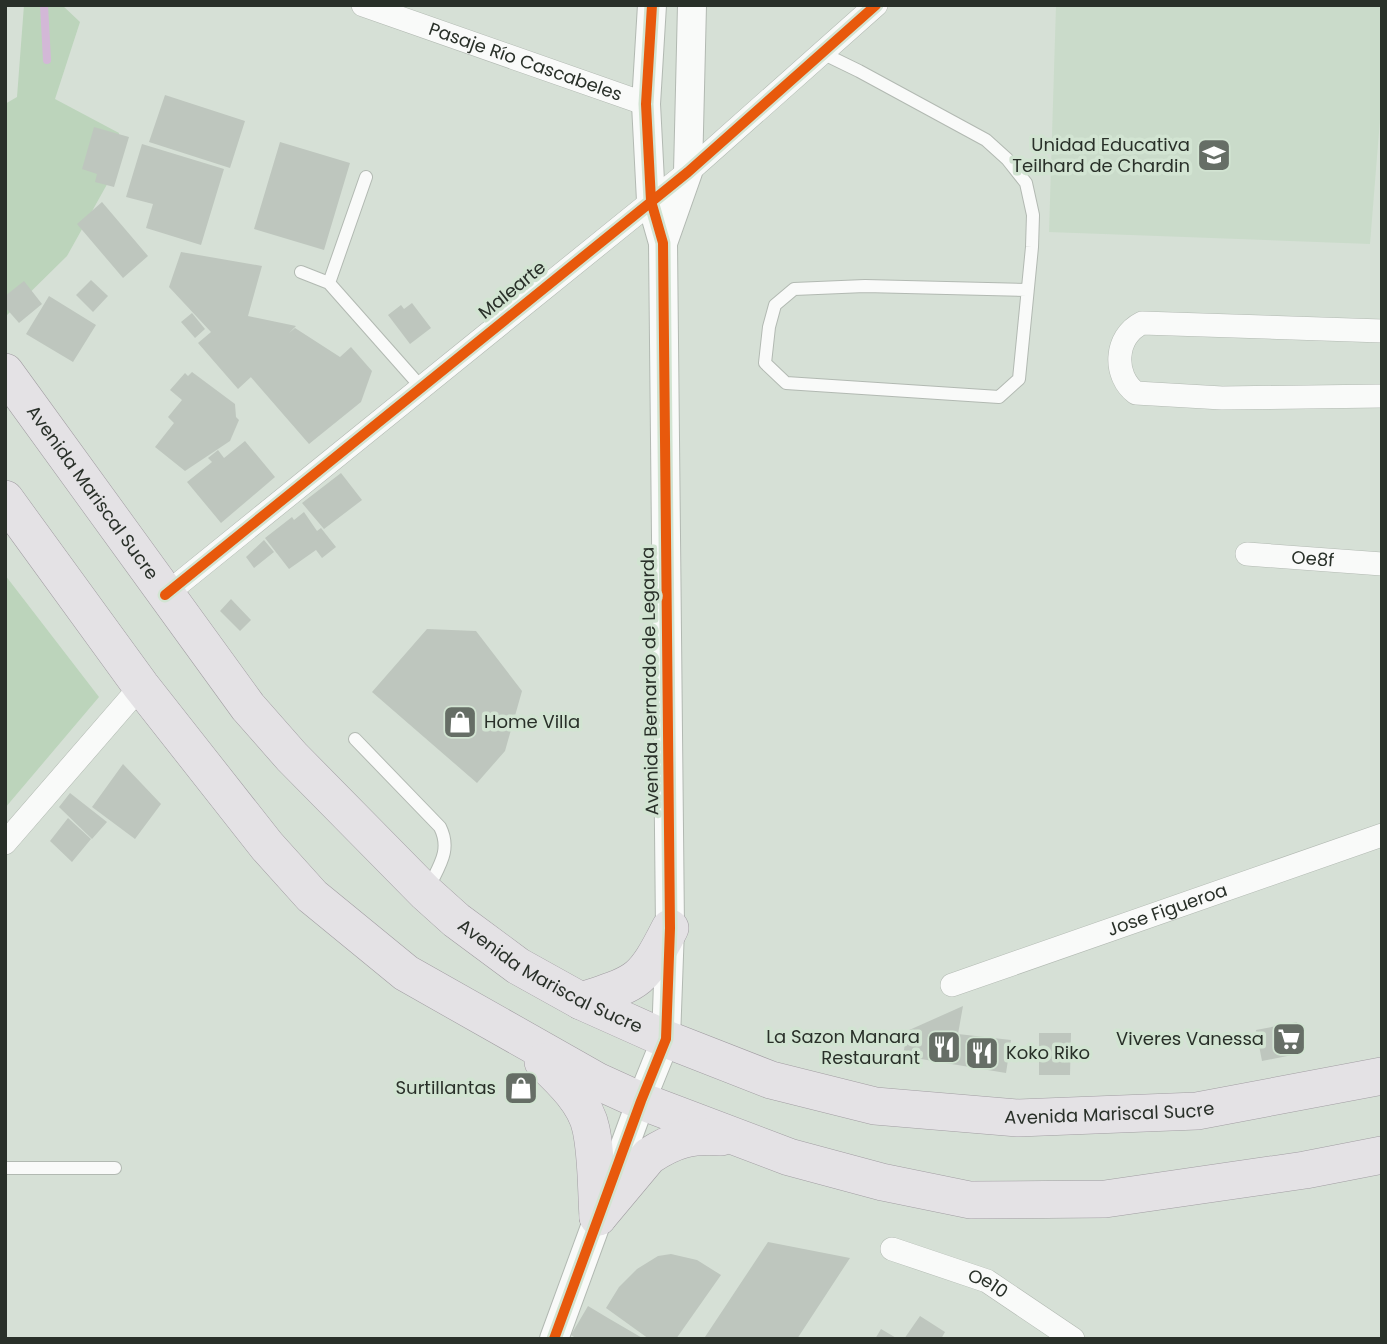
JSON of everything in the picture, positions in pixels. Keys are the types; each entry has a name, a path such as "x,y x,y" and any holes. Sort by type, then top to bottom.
{"main road":[{"name":"Avenida Mariscal Sucre","path":"5,372 164,595 265,727 292,757 456,920 518,966 581,1001 666,1039 771,1080 875,1106 1018,1118 1198,1111 1382,1076"},
{"path":"5,499 141,687 267,846 312,896 405,973 597,1081 641,1101 803,1162 970,1200 1105,1199 1305,1170 1382,1155"},
{"path":"581,1001 624,987 640,977 653,961 670,928"},
{"path":"512,1033 559,1076 587,1118 592,1139 598,1217"},
{"path":"598,1217 649,1156 660,1149 684,1138 733,1137"}],"street":[{"name":"Pasaje Río Cascabeles","path":"363,5 646,104"},
{"name":"Avenida Bernardo de Legarda","path":"554,1339 666,1039 670,928 663,243 651,201 646,104 652,5"},
{"name":"Avenida Bernardo de Legarda","path":"663,243 688,172 692,5"},
{"name":"Malearte","path":"164,595 688,172 876,5"},
{"path":"1382,331 1142,323 1132,328 1126,336 1119,358 1119,368 1126,386 1136,393 1222,398 1382,396"},
{"name":"Oe8f","path":"1247,554 1382,564"},
{"path":"5,843 141,687"},
{"name":"Jose Figueroa","path":"952,985 1382,835"},
{"name":"Oe10","path":"892,1249 987,1282 1073,1339"}],"lane":[{"path":"822,53 986,140 1007,159 1026,183 1033,215 1027,290 1019,379 999,397 786,383 765,363 769,327 775,305 794,289 864,286 1027,290"},
{"path":"330,283 366,177"},
{"path":"301,272 330,283 421,387"},
{"path":"355,739 428,812 444,833 447,840 445,852 426,893"},
{"path":"5,1168 115,1168"}],"shaded area":[{"path":"24,5 62,5 80,22 55,99 119,133 110,179 67,256 5,317 5,104 17,97"},
{"name":"Unidad Educativa Teilhard de Chardin","path":"1056,5 1382,5 1382,95 1370,244 1049,232"},
{"path":"5,575 99,697 5,808"}],"building":[{"path":"165,95 245,121 230,168 149,142"},
{"path":"94,127 129,137 114,187 95,182 97,174 82,169"},
{"path":"280,142 350,163 324,250 254,229"},
{"path":"142,144 224,169 201,245 146,228 153,204 126,197"},
{"path":"102,202 148,256 123,278 77,224"},
{"path":"181,252 262,266 248,316 296,326 289,333 295,328 340,357 351,347 372,371 361,402 309,444 251,377 238,389 198,343 211,332 169,287"},
{"path":"91,280 108,296 93,312 76,295"},
{"path":"24,281 42,304 19,323 5,307 5,296"},
{"path":"49,296 96,325 73,362 26,334"},
{"path":"412,303 431,328 410,344 388,315 401,305 404,309"},
{"path":"192,313 205,329 195,338 181,322"},
{"path":"192,372 235,404 236,417 239,420 230,441 185,471 155,447 174,423 168,417 182,400 170,390 185,373 188,376"},
{"path":"245,441 275,477 221,523 187,482 212,462 208,458 218,450 224,458"},
{"path":"341,473 362,500 324,529 302,503"},
{"path":"304,512 317,531 321,528 336,547 322,558 316,550 289,569 265,538 292,517 294,520"},
{"path":"264,540 274,552 254,568 246,557"},
{"path":"231,599 251,620 240,631 220,611"},
{"name":"Home Villa","path":"427,629 476,631 522,691 505,751 477,783 372,692"},
{"path":"123,764 161,804 135,839 92,807"},
{"path":"70,793 107,822 92,839 59,807"},
{"path":"68,818 91,839 72,862 50,841"},
{"path":"963,1006 958,1034 1011,1040 1006,1073 903,1056 907,1031"},
{"path":"1297,1022 1302,1053 1262,1061 1256,1030"},
{"path":"1039,1033 1071,1033 1070,1075 1039,1075"},
{"path":"768,1242 850,1258 797,1339 707,1339 705,1337"},
{"path":"671,1254 697,1260 721,1275 676,1339 649,1339 606,1308 619,1287 637,1269 658,1256"},
{"path":"588,1306 644,1339 577,1339 571,1335"},
{"path":"920,1316 945,1332 941,1339 904,1339"},
{"path":"881,1329 898,1339 875,1339"}],"waterway":[{"path":"44,5 47,60"}],"cycle path":[{"path":"554,1339 666,1039 670,928 663,243 651,201 646,104 652,5"},
{"path":"165,595 688,172 876,5"}],"place":[{"name":"Unidad Educativa Teilhard de Chardin","path":"1214,155"},
{"name":"Home Villa","path":"460,722"},
{"name":"Viveres Vanessa","path":"1289,1039"},
{"name":"La Sazon Manara Restaurant","path":"944,1047"},
{"name":"Koko Riko","path":"982,1053"},
{"name":"Surtillantas","path":"521,1088"}]}
